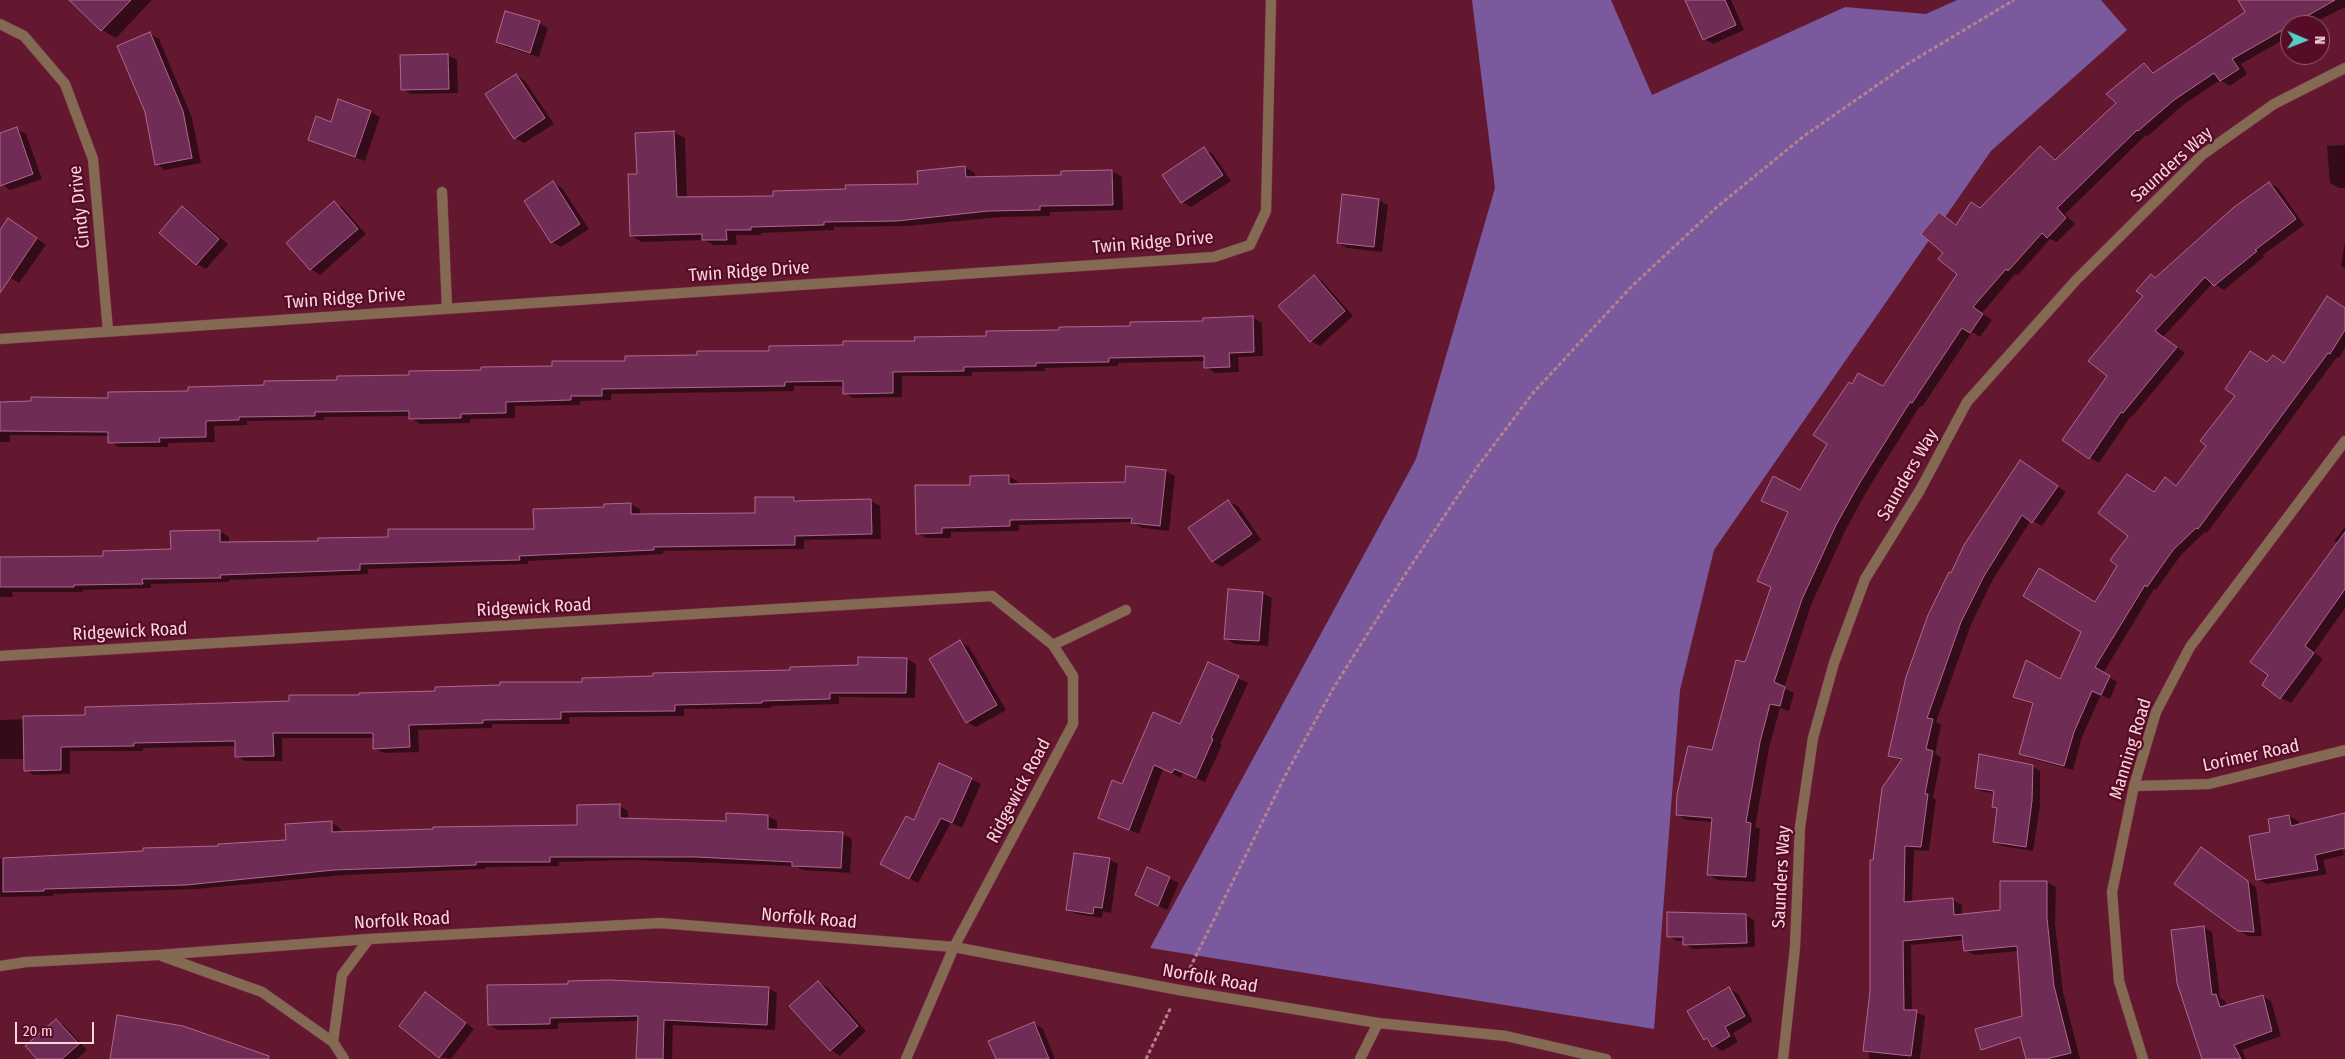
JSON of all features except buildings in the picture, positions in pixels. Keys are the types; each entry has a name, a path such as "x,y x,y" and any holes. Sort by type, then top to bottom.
{"street":[{"name":"Twin Ridge Drive","path":"0,339 1214,257 1250,245 1266,211 1271,0"},
{"name":"Cindy Drive","path":"0,24 24,36 66,84 93,159 108,331"},
{"name":"Saunders Way","path":"1783,1059 1795,947 1800,827 1813,738 1834,663 1865,579 1920,490 1967,402 2077,279 2202,155 2274,104 2345,68"},
{"path":"442,192 447,308"},
{"name":"Manning Road","path":"2143,1059 2119,981 2112,892 2134,786 2156,712 2190,647 2345,441"},
{"name":"Ridgewick Road","path":"0,656 992,596 1053,645 1073,676 1073,724 954,947 906,1059"},
{"path":"1053,645 1126,610"},
{"name":"Lorimer Road","path":"2134,786 2209,784 2345,750"},
{"name":"Norfolk Road","path":"0,966 26,962 158,955 369,939 660,923 954,947 1179,990 1378,1023 1506,1036 1606,1059"},
{"path":"333,1042 342,975 369,939"},
{"path":"158,955 262,992 333,1042 344,1059"},
{"path":"1360,1059 1378,1023"}],"path":[{"path":"1146,1059 1286,774 1334,687 1408,570 1472,474 1533,393 1632,286 1718,206 1812,130 1909,63 2014,0"}],"shaded area":[{"path":"1472,0 1611,0 1652,95 1845,7 1926,14 1957,0 2101,0 2127,30 1991,151 1714,550 1680,690 1654,1029 1150,948 1416,459 1495,188"}]}
